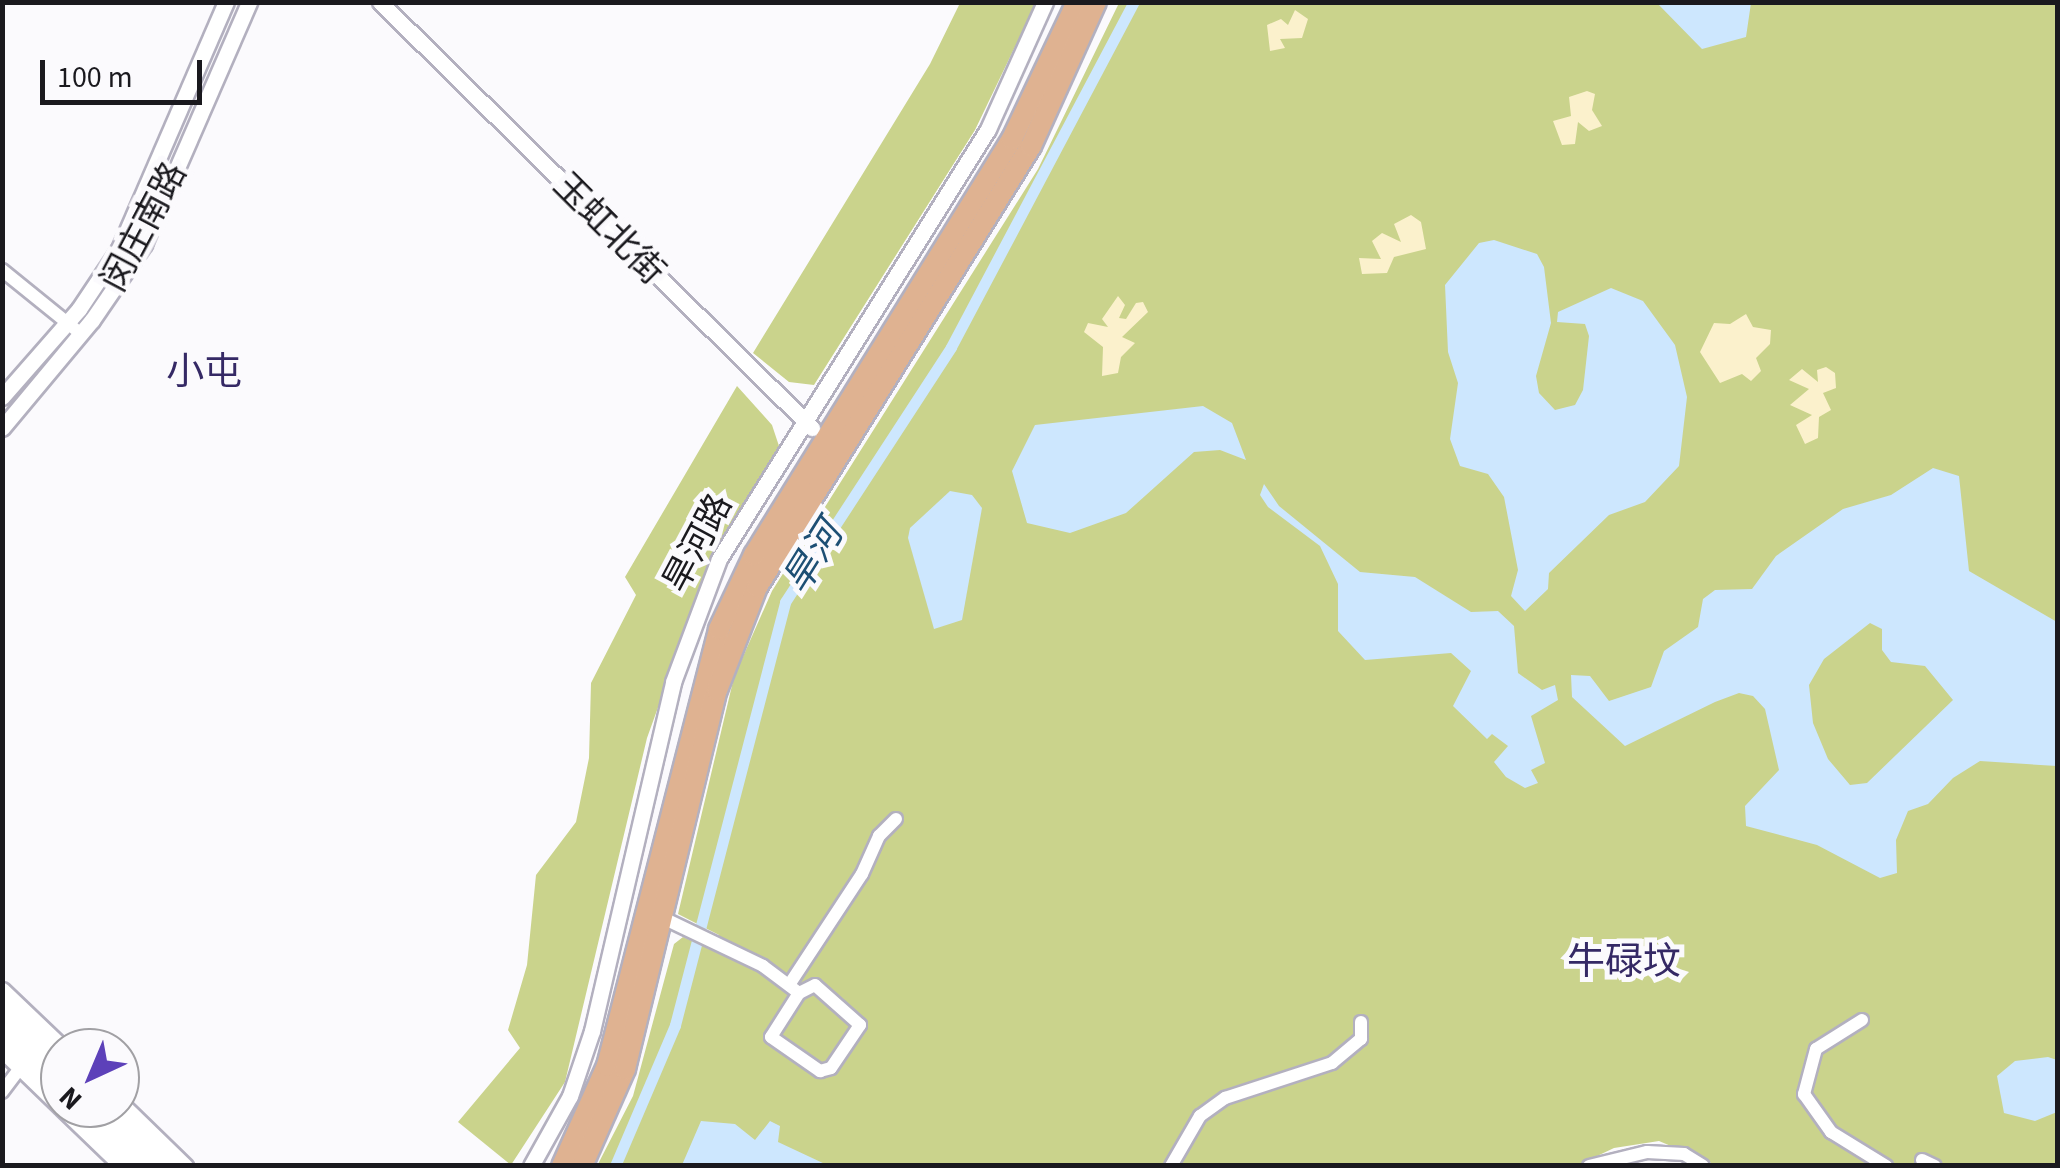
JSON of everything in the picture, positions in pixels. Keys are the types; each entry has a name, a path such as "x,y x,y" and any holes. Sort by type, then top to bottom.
{"main road":[{"name":"旱河路","path":"836,442 1012,139 1076,2"},
{"name":"旱河路","path":"562,1166 607,1066 700,686 762,559 1031,146 1096,2"},
{"name":"旱河路","path":"582,1166 624,1068 669,920 717,690 762,559"},
{"path":"2,1008 40,1044"},
{"path":"2,1030 25,1062 40,1072"},
{"path":"105,1128 144,1166"},
{"path":"127,1128 166,1166"}],"street":[{"name":"闵庄南路","path":"2,397 66,322 131,227 226,2"},
{"name":"闵庄南路","path":"2,428 81,334 144,244 250,2"},
{"name":"玉虹北街","path":"380,2 807,425 836,442"},
{"name":"旱河路","path":"531,1166 570,1096 592,1031 692,622 719,560 807,425 988,129 1044,2"},
{"path":"2,270 81,334"},
{"path":"669,920 714,940 794,989 814,986 860,1025 832,1068 820,1071 772,1037 794,989 879,836 896,820"},
{"path":"2,990 42,1028"},
{"path":"1862,1020 1840,1028 1816,1049 1804,1094 1831,1132 1886,1166"},
{"path":"1171,1166 1200,1116 1225,1098 1332,1063 1360,1039 1361,1022"},
{"path":"2,1050 25,1062 40,1081"},
{"path":"2,1092 25,1062"},
{"path":"140,1123 184,1166"},
{"path":"83,1128 122,1166"},
{"path":"1589,1166 1647,1152 1684,1154 1703,1166"}],"green space":[{"path":"960,3 1036,3 975,130 814,385 789,382 753,353 930,64"},
{"path":"1119,3 2057,3 2057,1165 1716,1165 1659,1141 1614,1148 1576,1166 597,1166 633,1096 674,944 683,937 715,951 719,935 678,914 734,677 772,591 1038,169"},
{"path":"737,386 772,425 779,446 714,552 647,738 565,1082 511,1165 458,1122 520,1048 508,1030 527,965 536,875 576,822 589,758 591,683 636,595 625,577"}],"sand":[{"path":"1295,10 1308,19 1302,38 1280,39 1285,48 1270,51 1267,25 1281,19 1288,25"},
{"path":"1587,91 1595,94 1592,110 1602,126 1589,131 1578,122 1575,144 1562,145 1553,121 1571,116 1569,97"},
{"path":"1411,215 1421,222 1426,249 1394,257 1387,273 1362,274 1359,258 1381,259 1372,241 1382,233 1401,242 1394,224"},
{"path":"1118,296 1125,305 1119,318 1126,319 1136,303 1143,302 1148,312 1122,337 1135,343 1121,357 1118,373 1102,376 1103,347 1084,332 1088,323 1108,327 1102,319"},
{"path":"1746,314 1753,327 1771,330 1770,344 1756,358 1761,371 1751,381 1742,374 1720,383 1700,352 1714,323 1730,324"},
{"path":"1826,367 1835,373 1836,388 1823,393 1831,410 1819,417 1818,438 1805,444 1796,425 1812,415 1790,405 1809,389 1789,380 1802,369 1818,382 1817,370"}],"water":[{"path":"1620,3 1751,3 1746,37 1702,49 1658,4"},
{"path":"1494,240 1537,254 1544,267 1551,323 1536,376 1539,393 1555,410 1575,405 1583,390 1589,336 1585,324 1557,322 1558,312 1611,288 1643,301 1675,345 1687,397 1679,466 1645,502 1609,515 1549,573 1548,589 1525,611 1511,596 1518,570 1504,497 1488,474 1460,466 1450,439 1458,383 1448,352 1445,285 1479,243"},
{"path":"1203,406 1232,423 1246,460 1220,450 1194,452 1126,513 1070,533 1027,523 1012,471 1035,425"},
{"path":"1933,468 1959,476 1969,571 2057,622 2057,766 1980,761 1953,778 1928,804 1908,811 1896,840 1897,873 1880,878 1817,845 1746,826 1745,806 1779,770 1765,709 1753,696 1739,693 1715,702 1625,746 1572,697 1571,675 1590,676 1609,701 1651,687 1664,651 1698,627 1703,599 1715,590 1752,589 1776,556 1843,509 1891,495","holes":["1870,623 1882,629 1882,650 1891,662 1925,666 1953,700 1867,783 1850,785 1828,759 1813,723 1809,685 1824,659"]},
{"path":"1264,484 1279,506 1360,572 1415,577 1471,612 1498,611 1514,626 1518,673 1542,690 1555,685 1558,700 1531,716 1545,763 1531,770 1538,783 1525,788 1506,777 1494,762 1508,746 1492,734 1487,739 1453,706 1471,671 1451,653 1365,660 1338,631 1338,584 1320,546 1268,507 1260,495"},
{"path":"950,491 972,495 982,508 962,620 934,629 908,538 910,528"},
{"path":"2048,1057 2057,1060 2057,1112 2035,1121 2004,1113 1997,1076 2015,1061"},
{"path":"701,1121 735,1124 755,1140 770,1121 780,1126 778,1142 825,1164 682,1165"}],"waterway":[{"name":"旱河","path":"615,1166 675,1025 785,602 951,347 1134,2"}],"district":[{"name":"小屯","path":"204,373"},
{"name":"牛碌坟","path":"1624,963"}]}
